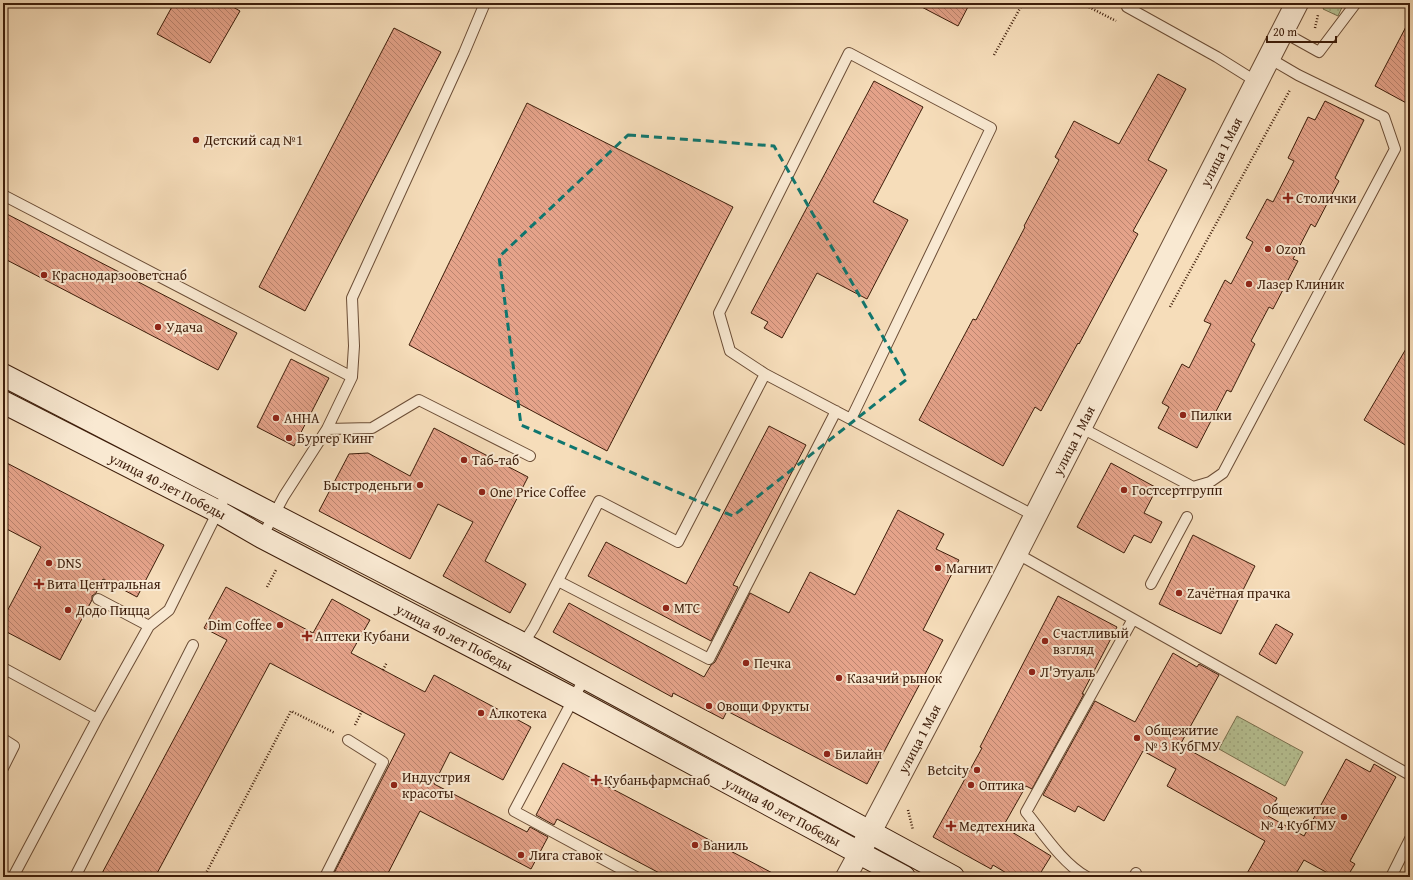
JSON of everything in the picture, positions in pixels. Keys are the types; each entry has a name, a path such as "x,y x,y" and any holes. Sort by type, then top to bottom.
{"main road":[{"name":"улица 1 Мая","path":"859,853 1016,553 1297,3"},
{"name":"улица 40 лет Победы","path":"3,375 523,644 953,877"},
{"name":"улица 40 лет Победы","path":"3,402 217,511 573,699 904,877"}],"street":[{"name":"улица 1 Мая","path":"846,877 859,853"}],"lane":[{"path":"262,536 284,496 326,429 352,377 354,346 352,298 464,53 485,3"},
{"path":"1283,32 1319,52 1356,3"},
{"path":"1127,7 1217,56 1257,82"},
{"path":"851,419 991,128 848,53 719,313 730,351 765,374 1035,516"},
{"path":"1080,427 1193,487 1210,482 1224,473 1395,149 1384,117 1298,75 1269,58"},
{"path":"3,194 352,377"},
{"path":"523,644 534,627 599,501 678,542 765,374"},
{"path":"326,429 372,428 419,400 530,456"},
{"path":"558,581 709,659 836,411"},
{"path":"13,877 148,626 168,610 228,491"},
{"path":"1151,584 1187,517"},
{"path":"1016,553 1410,775"},
{"path":"98,598 148,626"},
{"path":"1087,877 1079,873 1058,851 1026,812 1133,619"},
{"path":"75,877 193,645"},
{"path":"3,668 97,719"},
{"path":"585,677 514,811 636,877"},
{"path":"3,740 14,746 3,768"},
{"path":"325,877 383,762 348,740"},
{"path":"1391,877 1410,839"}],"path":[{"path":"994,55 1023,3"},
{"path":"1167,312 1289,92"},
{"path":"267,587 278,566"},
{"path":"383,670 387,662"},
{"path":"204,877 291,711 348,740 362,711"}],"highlighted area":[{"path":"628,135 774,146 907,379 733,516 521,425 499,257"}],"green space":[{"path":"1326,3 1344,3 1338,16 1323,9"},
{"path":"1237,716 1303,752 1285,786 1219,749"}],"building":[{"path":"174,3 226,3 240,11 210,63 157,34"},
{"path":"914,3 970,3 958,26"},
{"path":"1410,19 1410,105 1375,86"},
{"path":"394,28 441,52 305,311 259,287"},
{"path":"1158,74 1186,89 1148,160 1167,170 1133,231 1138,234 1079,344 1078,343 1041,411 1035,407 1003,466 919,420 973,319 976,320 1025,227 1024,226 1059,160 1055,157 1074,121 1119,144"},
{"path":"874,81 923,107 873,202 908,220 867,299 817,273 782,338 764,328 768,322 751,313"},
{"path":"1325,101 1364,120 1335,178 1339,181 1315,227 1311,224 1293,259 1298,261 1273,309 1269,307 1251,341 1255,344 1231,392 1227,390 1197,448 1158,428 1169,407 1162,403 1182,364 1189,368 1211,324 1204,321 1225,280 1231,284 1253,242 1246,238 1267,199 1273,202 1294,161 1288,158 1308,117 1315,120"},
{"path":"527,103 733,207 607,451 409,345"},
{"path":"3,212 237,333 218,370 3,258"},
{"path":"1410,342 1410,448 1364,420"},
{"path":"291,359 329,378 294,446 257,427"},
{"path":"769,426 806,445 733,585 738,587 711,641 588,576 606,542 686,584"},
{"path":"434,428 528,477 485,561 526,584 510,613 443,576 473,522 438,504 410,559 319,511 349,454 368,453 410,476"},
{"path":"3,461 164,545 137,597 103,579 96,593 92,596 92,600 60,660 3,630 3,619 41,547 3,527"},
{"path":"1111,463 1157,488 1144,513 1162,522 1151,543 1134,535 1124,553 1077,527"},
{"path":"898,510 944,534 936,549 959,560 923,630 943,640 867,784 727,711 723,719 673,693 672,697 553,632 569,603 704,677 711,665 715,662 750,593 789,613 810,572 855,595"},
{"path":"1193,535 1255,566 1221,634 1159,604"},
{"path":"226,587 313,633 332,599 370,620 351,653 425,692 434,675 531,727 503,780 450,752 434,784 527,832 530,827 548,837 531,869 420,811 386,877 332,877 405,734 270,663 155,877 100,877 227,640 204,628"},
{"path":"1058,596 1117,627 1082,694 1084,694 1032,789 1026,786 1005,823 1014,828 1012,832 1051,856 1038,877 1013,877 993,865 991,869 933,837 982,748 980,747"},
{"path":"1276,624 1293,634 1276,664 1259,654"},
{"path":"1173,653 1197,667 1199,664 1219,675 1180,745 1277,798 1268,816 1304,836 1346,759 1370,772 1374,764 1396,777 1350,861 1355,864 1347,877 1335,877 1304,860 1294,877 1245,877 1265,841 1167,786 1176,769 1143,751 1104,821 1078,806 1075,812 1043,795 1095,701 1135,722"},
{"path":"563,763 780,877 667,877 557,819 554,825 536,815"}],"place":[{"name":"Детский сад №1","path":"196,140"},
{"name":"Столички","path":"1288,198"},
{"name":"Ozon","path":"1268,249"},
{"name":"Краснодарзооветснаб","path":"44,275"},
{"name":"Лазер Клиник","path":"1249,284"},
{"name":"Удача","path":"158,327"},
{"name":"Пилки","path":"1183,415"},
{"name":"АННА","path":"276,418"},
{"name":"Бургер Кинг","path":"289,438"},
{"name":"Таб-таб","path":"464,460"},
{"name":"Быстроденьги","path":"420,485"},
{"name":"Гостсертгрупп","path":"1124,490"},
{"name":"One Price Coffee","path":"482,492"},
{"name":"DNS","path":"49,563"},
{"name":"Магнит","path":"938,568"},
{"name":"Вита Центральная","path":"39,584"},
{"name":"Zачётная прачка","path":"1179,593"},
{"name":"МТС","path":"666,608"},
{"name":"Додо Пицца","path":"68,610"},
{"name":"Dim Coffee","path":"280,625"},
{"name":"Аптеки Кубани","path":"307,636"},
{"name":"Счастливый взгляд","path":"1045,641"},
{"name":"Печка","path":"746,663"},
{"name":"Л'Этуаль","path":"1032,672"},
{"name":"Казачий рынок","path":"839,678"},
{"name":"Овощи Фрукты","path":"709,706"},
{"name":"Алкотека","path":"481,713"},
{"name":"Общежитие № 3 КубГМУ","path":"1137,738"},
{"name":"Билайн","path":"827,754"},
{"name":"Betcity","path":"977,770"},
{"name":"Кубаньфармснаб","path":"596,780"},
{"name":"Индустрия красоты","path":"394,785"},
{"name":"Оптика","path":"971,785"},
{"name":"Общежитие № 4 КубГМУ","path":"1344,817"},
{"name":"Медтехника","path":"951,826"},
{"name":"Ваниль","path":"695,845"},
{"name":"Лига ставок","path":"521,855"}]}
